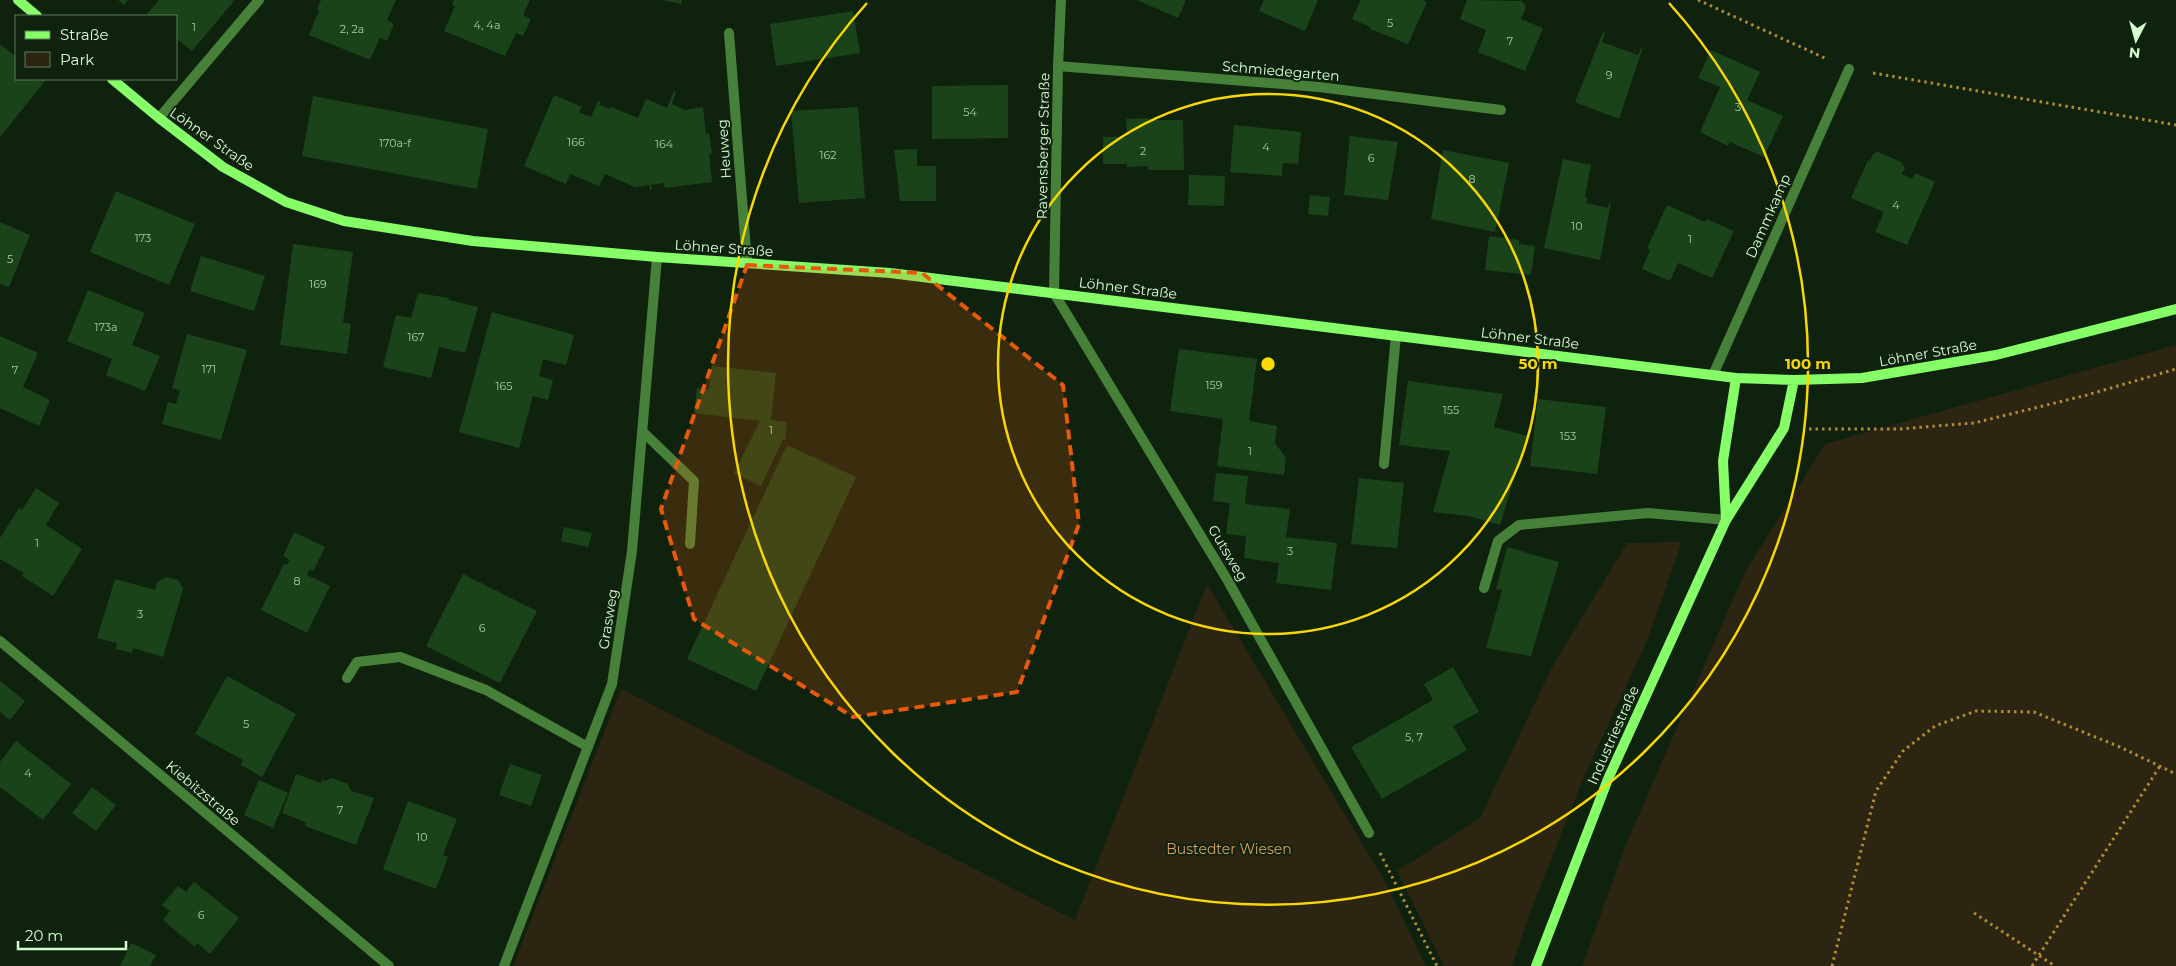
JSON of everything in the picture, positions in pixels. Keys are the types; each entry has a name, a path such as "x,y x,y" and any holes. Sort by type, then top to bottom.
{"main road":[{"path":"18,0 36,15"},
{"name":"Löhner Straße","path":"113,80 158,118 223,167 286,202 344,221 473,241 657,257 890,273 1736,378 1794,380 1862,378 1996,355 2176,309"},
{"name":"Industriestraße","path":"1726,520 1723,461 1736,378"},
{"name":"Industriestraße","path":"1536,966 1608,779 1726,520 1784,428 1794,380"}],"street":[{"path":"158,118 259,0"},
{"name":"Ravensberger Straße","path":"1054,293 1061,0"},
{"name":"Heuweg","path":"730,34 746,263"},
{"name":"Schmiedegarten","path":"1058,66 1319,87 1501,110"},
{"name":"Dammkamp","path":"1713,375 1849,69"},
{"name":"Grasweg","path":"504,966 612,684 632,552 657,257"},
{"name":"Gutsweg","path":"1054,293 1228,581 1369,833"},
{"path":"1384,464 1396,335"},
{"path":"643,432 694,481 690,544"},
{"path":"1484,588 1498,541 1519,525 1648,513 1726,520"},
{"name":"Kiebitzstraße","path":"0,641 389,966"},
{"path":"347,678 357,662 400,657 486,690 588,747"}],"path":[{"path":"1698,0 1849,69 2176,125"},
{"path":"1784,428 1899,429 1974,423 2087,395 2176,369"},
{"path":"1832,966 1876,791 1903,751 1935,726 1976,711 2034,712 2120,746 2176,774"},
{"path":"2032,966 2160,766"},
{"path":"1369,833 1437,966"},
{"path":"1974,914 2055,966"}],"highlighted area":[{"path":"747,265 922,273 1063,385 1079,524 1017,692 853,717 694,619 661,509"}],"green space":[{"path":"2176,345 2176,966 1582,966 1626,844 1745,572 1825,444"},
{"path":"1682,542 1647,641 1585,774 1529,915 1512,966 1444,966 1397,871 1480,818 1551,669 1627,543"},
{"name":"Bustedter Wiesen","path":"1207,584 1383,878 1426,966 513,966 621,689 1075,920"}],"building":[{"path":"118,0 128,0 124,5"},
{"path":"159,0 234,1 192,51 178,40 178,15 147,14"},
{"path":"321,0 396,0 387,20 394,24 387,41 380,38 370,60 309,35 319,11 317,10"},
{"path":"454,0 530,0 523,15 531,19 523,36 516,33 505,56 444,31 455,6 452,4"},
{"path":"662,0 682,0 681,4"},
{"path":"1137,0 1186,0 1178,18"},
{"path":"1264,0 1318,0 1305,31 1259,11"},
{"path":"1361,0 1422,0 1427,2 1408,44 1370,29 1370,27 1352,19"},
{"path":"1467,0 1522,1 1526,7 1521,19 1543,28 1525,71 1478,52 1486,30 1460,19"},
{"path":"853,11 860,53 776,66 770,24"},
{"path":"1603,32 1605,33 1602,42 1638,55 1643,47 1619,119 1575,102"},
{"path":"0,44 15,56 15,80 46,80 0,137"},
{"path":"1711,50 1760,72 1747,100 1783,116 1764,157 1730,142 1728,146 1700,132 1720,87 1698,78"},
{"path":"1008,85 1008,138 932,139 932,86"},
{"path":"674,91 676,92 672,104 685,110 703,107 706,134 709,133 712,154 709,154 712,182 665,188 664,183 651,185 652,190 650,190 649,185 635,187 605,174 599,186 570,174 566,184 524,166 554,95 582,107 579,112 591,117 598,101 600,102 599,105 611,109 611,107 638,118 646,99 667,108"},
{"path":"313,96 488,129 477,189 302,156"},
{"path":"858,107 865,198 799,203 791,111"},
{"path":"1150,118 1150,120 1183,120 1184,170 1148,170 1148,166 1127,167 1127,164 1103,164 1103,137 1127,137 1126,119"},
{"path":"1234,125 1301,132 1298,164 1283,163 1282,176 1230,172"},
{"path":"1350,136 1398,142 1388,200 1344,195"},
{"path":"917,149 917,166 936,166 936,201 900,201 894,150"},
{"path":"1443,150 1509,163 1495,232 1431,219"},
{"path":"1878,152 1901,162 1905,168 1902,174 1912,179 1915,173 1935,182 1907,245 1875,232 1884,212 1851,198 1868,160 1870,161 1873,154"},
{"path":"1563,159 1591,165 1585,197 1587,197 1586,203 1608,208 1609,203 1611,203 1600,260 1544,248"},
{"path":"1189,175 1225,176 1224,206 1188,205"},
{"path":"116,191 195,224 169,285 90,252"},
{"path":"1310,195 1330,197 1328,216 1308,214"},
{"path":"1667,205 1705,222 1707,219 1734,231 1712,278 1678,263 1670,281 1642,269 1650,250 1647,248"},
{"path":"0,222 30,235 9,287 0,284"},
{"path":"1489,236 1519,240 1519,244 1535,246 1531,275 1485,270"},
{"path":"293,244 353,252 343,322 351,324 347,354 280,345"},
{"path":"201,256 265,276 254,311 190,291"},
{"path":"88,290 145,313 132,345 160,356 145,391 106,375 112,359 67,341"},
{"path":"418,293 449,298 449,300 478,307 465,353 439,347 431,378 383,367 396,315 411,318"},
{"path":"492,312 574,335 566,365 543,359 539,376 553,380 548,400 533,396 519,448 459,432"},
{"path":"187,334 247,350 221,440 162,424 168,402 176,404 180,390 172,388"},
{"path":"0,336 38,353 23,387 50,400 39,426 0,408"},
{"path":"1179,349 1257,359 1249,421 1277,426 1275,443 1286,458 1284,475 1217,466 1223,419 1170,411"},
{"path":"712,366 776,373 771,420 787,422 785,440 783,439 761,486 734,473 760,421 694,413 697,388 709,389"},
{"path":"1408,381 1503,394 1494,427 1527,436 1500,525 1469,516 1433,512 1450,451 1399,445"},
{"path":"1538,399 1606,407 1597,474 1530,466"},
{"path":"787,445 856,477 756,691 687,659"},
{"path":"1216,473 1248,476 1245,504 1290,509 1286,537 1337,543 1331,590 1276,583 1279,563 1244,558 1246,536 1226,534 1230,503 1213,501"},
{"path":"1359,478 1404,483 1397,548 1351,544"},
{"path":"36,488 59,503 46,525 82,549 53,596 22,576 24,573 0,559 0,538 19,508 22,510"},
{"path":"564,527 592,533 588,547 561,541"},
{"path":"294,532 325,547 313,571 310,569 307,575 330,586 307,633 261,610 284,564 287,565 290,560 283,556"},
{"path":"1507,547 1559,562 1531,656 1486,648 1502,590 1496,589"},
{"path":"463,574 537,611 500,683 426,646"},
{"path":"166,577 178,580 183,589 163,657 133,648 132,653 116,649 117,643 97,638 115,579 155,590 157,582"},
{"path":"1453,667 1479,712 1453,726 1467,750 1382,799 1351,747 1433,700 1424,684"},
{"path":"227,676 296,714 262,777 241,765 243,760 195,734"},
{"path":"0,681 25,701 10,720 0,712"},
{"path":"16,741 71,784 43,820 0,787 0,762"},
{"path":"510,764 542,775 531,806 499,795"},
{"path":"296,774 321,783 322,780 325,781 332,778 348,784 351,791 374,798 356,845 305,826 306,822 282,813"},
{"path":"259,780 288,793 273,828 244,815"},
{"path":"92,787 116,805 96,831 72,813"},
{"path":"408,801 457,819 443,855 448,857 436,889 383,869"},
{"path":"194,882 239,918 210,954 197,943 195,947 163,920 170,911 162,905 178,886 186,892"},
{"path":"131,943 156,955 150,966 120,966"}]}
